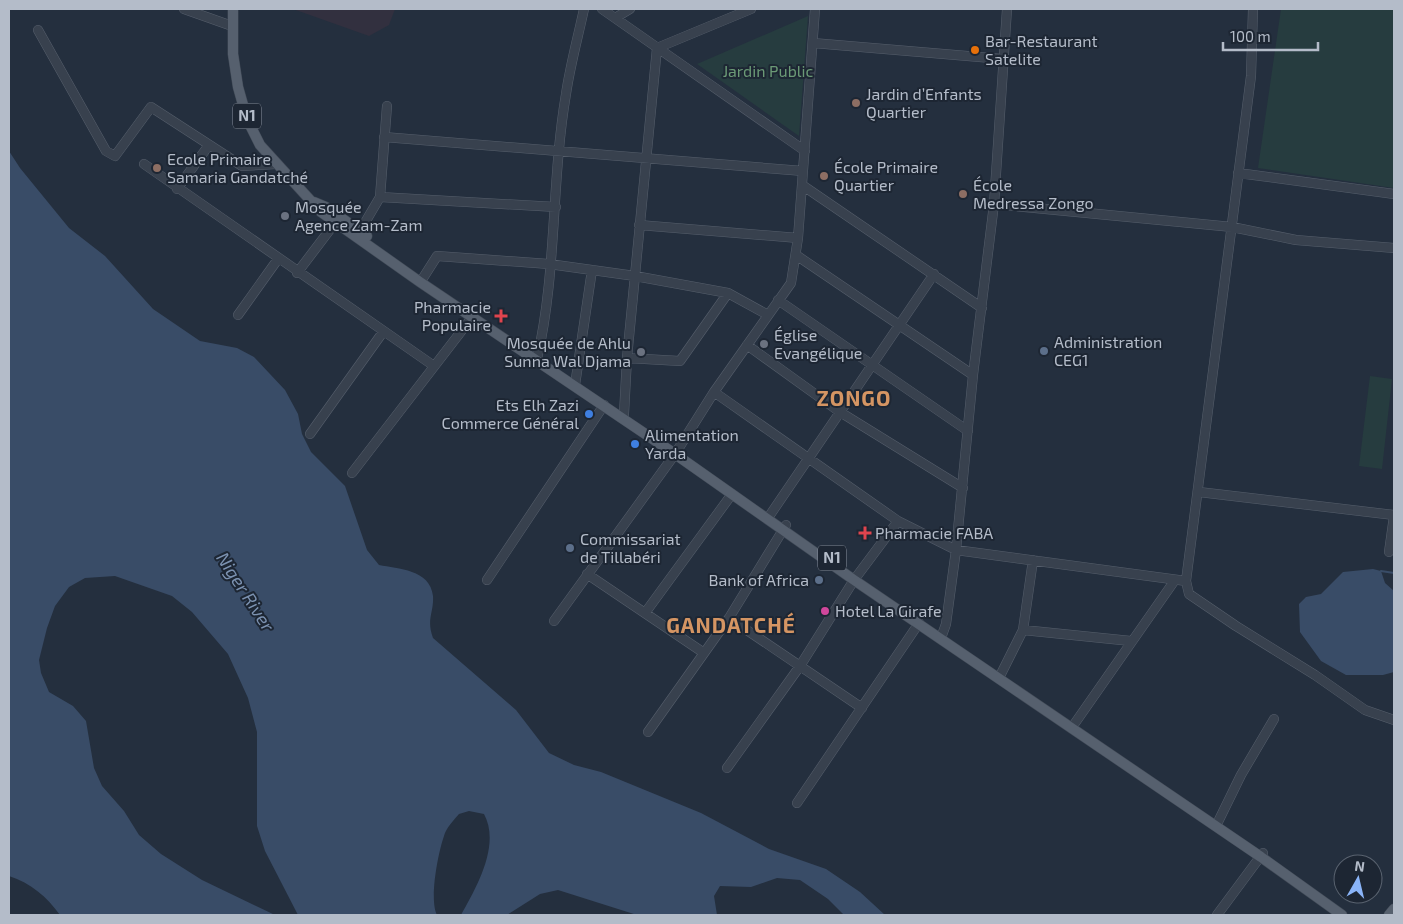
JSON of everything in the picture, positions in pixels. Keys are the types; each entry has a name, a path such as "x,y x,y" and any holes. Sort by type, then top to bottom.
{"main road":[{"name":"N1","path":"233,9 232,26 238,87 247,119 260,145 276,164 313,201 321,212 335,223 473,316 538,356"},
{"name":"N1","path":"313,201 326,207 423,278 538,356 604,406 677,452 732,494 785,527"},
{"name":"N1","path":"575,383 624,414 770,515 919,624 942,636 1002,674 1075,723 1217,824"},
{"name":"N1","path":"856,578 1350,915"},
{"name":"N1","path":"1262,855 1342,915"},
{"path":"1389,915 1394,909"}],"street":[{"path":"184,9 232,26"},
{"path":"538,356 556,207 565,95 584,9"},
{"path":"602,9 805,151"},
{"path":"615,18 630,9"},
{"path":"657,48 748,9"},
{"path":"554,621 677,452 714,392 791,283 798,238 815,9"},
{"path":"942,636 956,550 973,375 994,204 1007,9"},
{"path":"1253,9 1250,76 1199,492 1186,581 1189,594 1236,626 1315,675 1365,710 1394,720"},
{"path":"38,30 106,150 115,156 151,106 242,166 276,164"},
{"path":"813,43 1004,59"},
{"path":"624,414 627,358 657,48"},
{"path":"360,231 380,197 388,106"},
{"path":"384,137 803,170"},
{"path":"177,189 209,145"},
{"path":"144,164 297,273 434,366"},
{"path":"1238,173 1394,194"},
{"path":"802,185 982,308"},
{"path":"380,197 556,207"},
{"path":"994,204 1232,227 1296,240 1394,248"},
{"path":"297,273 335,223"},
{"path":"640,225 798,238"},
{"path":"796,255 973,375"},
{"path":"423,278 437,256 549,264 635,276 728,293 768,315"},
{"path":"238,315 278,259"},
{"path":"575,383 592,270"},
{"path":"770,515 934,274"},
{"path":"627,358 680,361 728,293"},
{"path":"778,300 968,431"},
{"path":"352,473 473,316"},
{"path":"310,434 383,332"},
{"path":"747,345 840,412 963,488"},
{"path":"714,392 898,521 956,550 1186,581"},
{"path":"487,580 604,406"},
{"path":"1199,492 1394,515 1389,552"},
{"path":"645,613 732,494"},
{"path":"727,768 800,666 856,578 898,521"},
{"path":"648,732 729,618 785,527"},
{"path":"1002,674 1023,630 1033,560"},
{"path":"587,574 704,653"},
{"path":"1075,723 1175,580"},
{"path":"729,618 862,708"},
{"path":"797,803 919,624"},
{"path":"1023,630 1131,641"},
{"path":"1217,824 1241,775 1274,719"},
{"path":"1217,915 1262,855"}],"shaded area":[{"path":"293,9 395,9 389,25 369,36"}],"green space":[{"path":"1281,9 1394,9 1394,188 1258,168"},
{"name":"Jardin Public","path":"808,16 799,136 697,64"},
{"path":"1370,376 1392,379 1382,469 1359,466"}],"water":[{"name":"Niger River","path":"9,151 20,168 69,228 105,256 153,309 200,341 237,348 254,357 285,390 298,414 302,434 311,452 345,486 367,550 379,565 404,569 420,575 426,580 431,587 433,596 430,626 433,638 516,710 549,753 574,765 601,772 701,813 769,849 826,869 860,892 885,915 844,915 828,899 800,880 777,878 751,887 720,886 714,896 717,915 637,915 558,890 540,894 507,915 461,915 484,866 490,839 489,826 484,814 469,811 459,814 448,827 444,836 439,853 434,888 437,915 298,915 265,851 257,826 257,732 248,698 228,654 192,612 172,596 115,576 85,578 69,587 55,606 39,660 41,673 49,692 73,706 86,721 94,768 102,786 124,811 139,835 161,854 202,880 275,915 60,915 38,891 9,876"},
{"path":"1373,569 1381,571 1385,583 1394,591 1394,672 1383,675 1346,675 1321,661 1300,632 1299,604 1306,597 1321,594 1343,572"}],"waterway":[{"path":"1381,571 1394,573"}],"place":[{"name":"Bar-Restaurant Satelite","path":"975,50"},
{"name":"Jardin d’Enfants Quartier","path":"856,103"},
{"name":"Ecole Primaire Samaria Gandatché","path":"157,168"},
{"name":"École Primaire Quartier","path":"824,176"},
{"name":"École Medressa Zongo","path":"963,194"},
{"name":"Mosquée Agence Zam-Zam","path":"285,216"},
{"name":"Pharmacie Populaire","path":"501,316"},
{"name":"Église Evangélique","path":"764,344"},
{"name":"Administration CEG1","path":"1044,351"},
{"name":"Mosquée de Ahlu Sunna Wal Djama","path":"641,352"},
{"name":"Ets Elh Zazi Commerce Général","path":"589,414"},
{"name":"Alimentation Yarda","path":"635,444"},
{"name":"Pharmacie FABA","path":"865,533"},
{"name":"Commissariat de Tillabéri","path":"570,548"},
{"name":"Bank of Africa","path":"819,580"},
{"name":"Hotel La Girafe","path":"825,611"}],"district":[{"name":"ZONGO","path":"854,399"},
{"name":"GANDATCHÉ","path":"731,626"}]}
